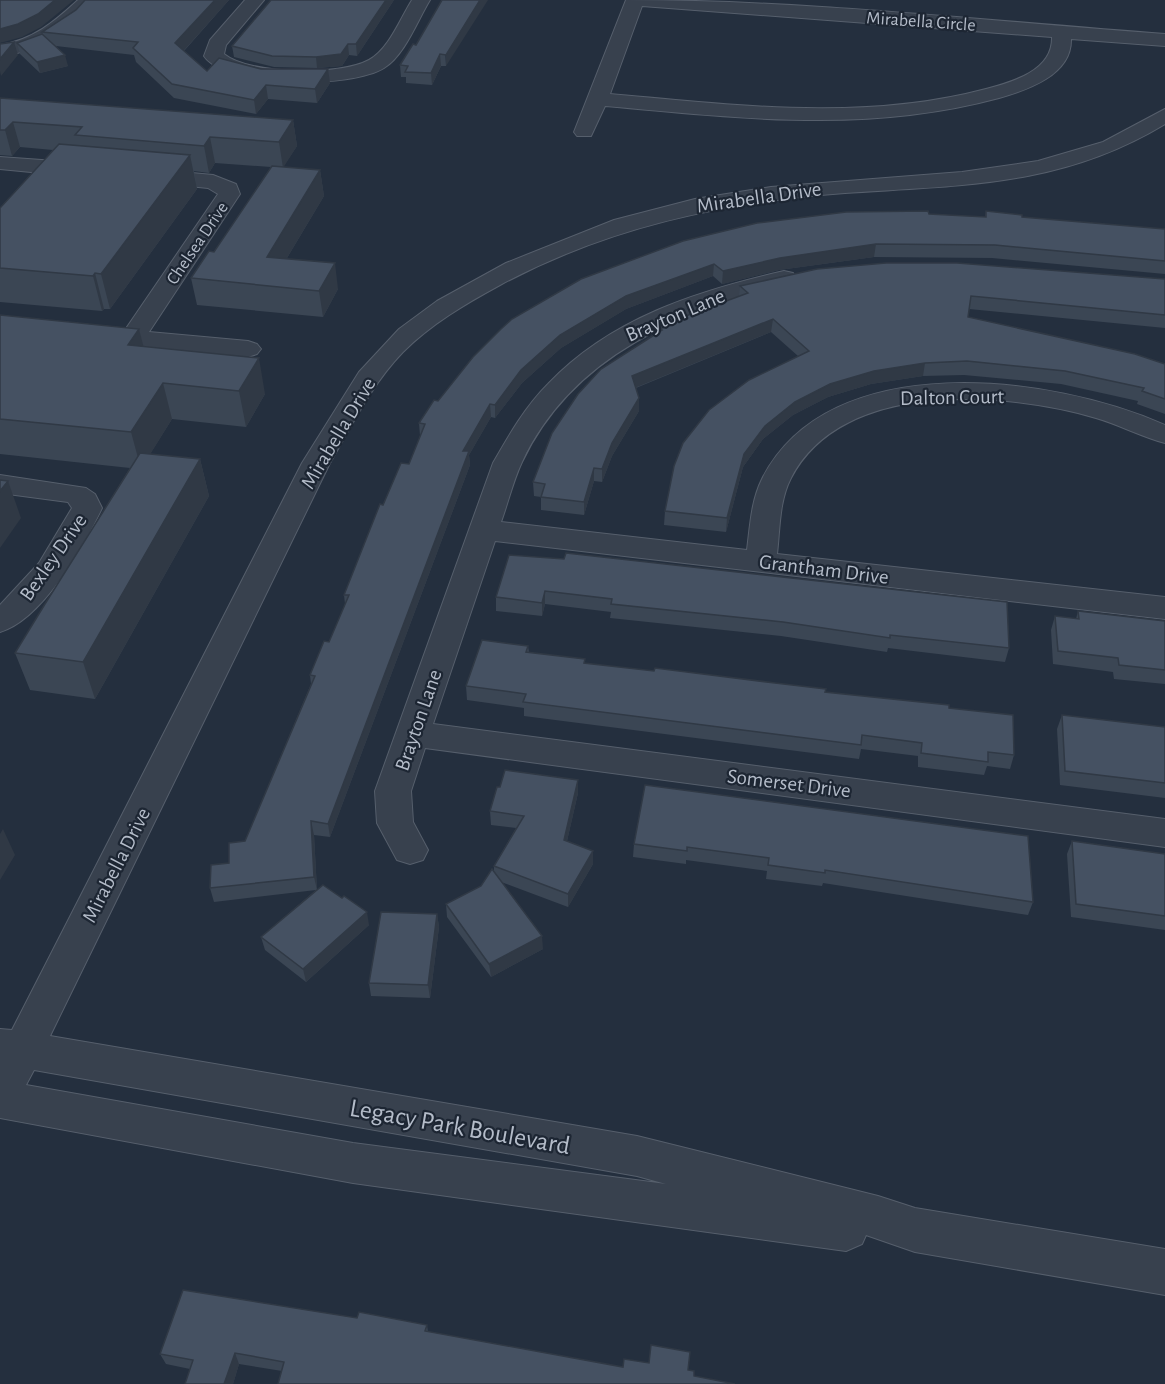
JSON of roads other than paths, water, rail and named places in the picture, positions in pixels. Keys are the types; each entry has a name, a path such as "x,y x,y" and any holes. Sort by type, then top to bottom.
{"street":[{"path":"0,51 27,46 48,37 88,0"},
{"path":"255,0 217,44 214,56 217,61 246,71 330,76 354,74 379,62 421,0"},
{"name":"Mirabella Circle","path":"584,132 635,0 1061,30 1165,40"},
{"path":"597,99 799,115 840,116 914,111 957,104 991,95 1018,86 1041,74 1056,61 1062,49 1061,30"},
{"name":"Mirabella Drive","path":"0,1095 11,1048 316,463 361,387 407,335 481,285 560,246 651,214 734,197 953,179 1036,168 1110,146 1165,116"},
{"name":"Chelsea Drive","path":"0,163 213,182 228,189 229,194 132,338"},
{"path":"20,189 41,166"},
{"name":"Brayton Lane","path":"411,850 401,836 393,808 393,791 507,463 530,420 559,385 593,356 633,330 728,291 813,273"},
{"path":"88,333 248,349"},
{"name":"Dalton Court","path":"761,562 768,507 776,479 804,441 861,407 894,397 938,394 1022,397 1070,403 1111,414 1165,435"},
{"name":"Bexley Drive","path":"0,484 76,494 85,500 87,508 39,584 26,600 0,621"},
{"name":"Grantham Drive","path":"484,530 1165,608"},
{"name":"Somerset Drive","path":"413,734 1165,833"},
{"name":"Legacy Park Boulevard","path":"11,1048 637,1156 878,1217 915,1230 1165,1272"},
{"name":"Legacy Park Boulevard","path":"0,1099 353,1163 877,1232 915,1230"}]}
